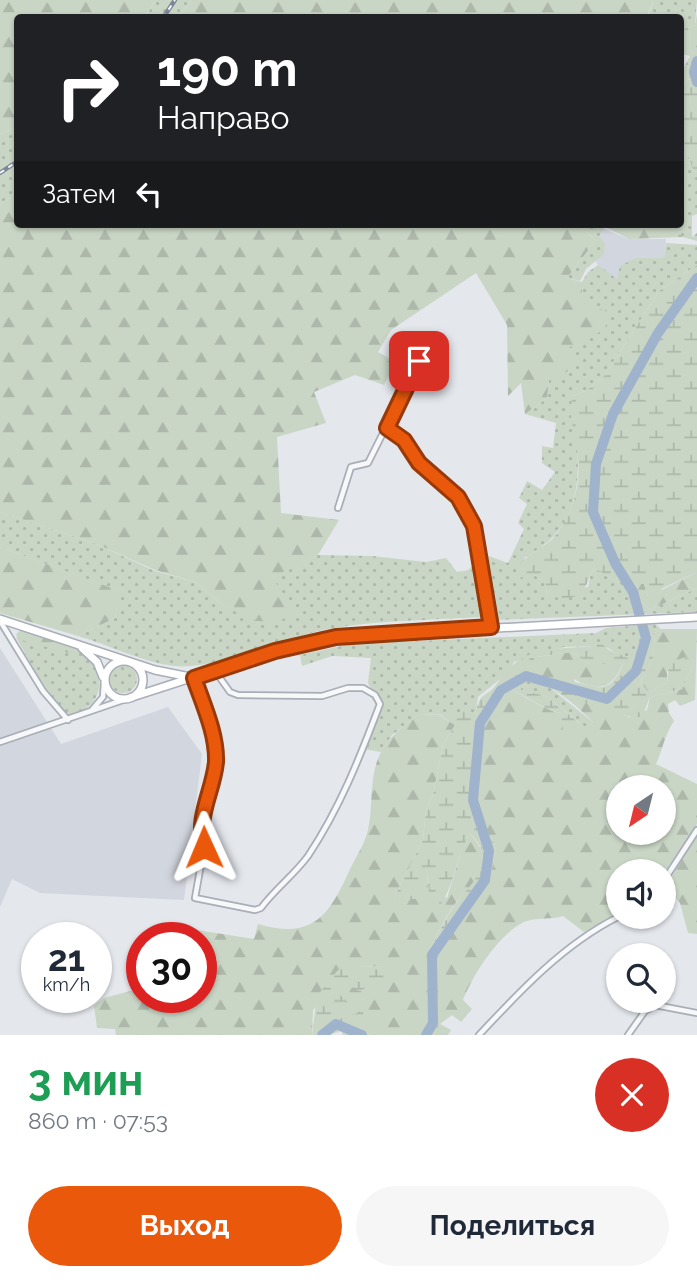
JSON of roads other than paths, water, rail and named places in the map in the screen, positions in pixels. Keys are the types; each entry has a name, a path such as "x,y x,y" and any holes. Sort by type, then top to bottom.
{"street":[{"path":"338,508 351,467 368,463 430,339"},
{"path":"387,428 404,440 419,463 458,497 474,526 491,627"},
{"path":"0,741 275,651 336,637 697,617"},
{"path":"0,620 131,662 194,678"},
{"path":"0,620 43,691 68,720"},
{"path":"73,642 95,659 104,682 113,695 129,698 138,692 143,681 140,670 131,662 113,664 104,682 103,697 91,712"},
{"path":"194,678 216,758 201,823 204,847 195,898 255,910 307,857 335,811 350,782 380,704 375,695 363,688 348,688 321,696 238,695 230,692 220,678"},
{"path":"676,862 697,830"},
{"path":"479,1035 536,977 606,923"},
{"path":"628,1035 645,1010 655,1005 697,1013"}],"waterway":[{"path":"697,61 694,72 697,82"},
{"path":"426,1035 433,1023 432,955 485,880 489,851 473,800 480,723 501,690 526,676 607,699 636,671 646,638 633,592 615,563 593,512 596,464 613,414 658,333 697,278"},
{"path":"322,1035 336,1024 362,1035"}],"railway":[{"path":"166,14 175,0"},
{"path":"0,173 14,164"}]}
